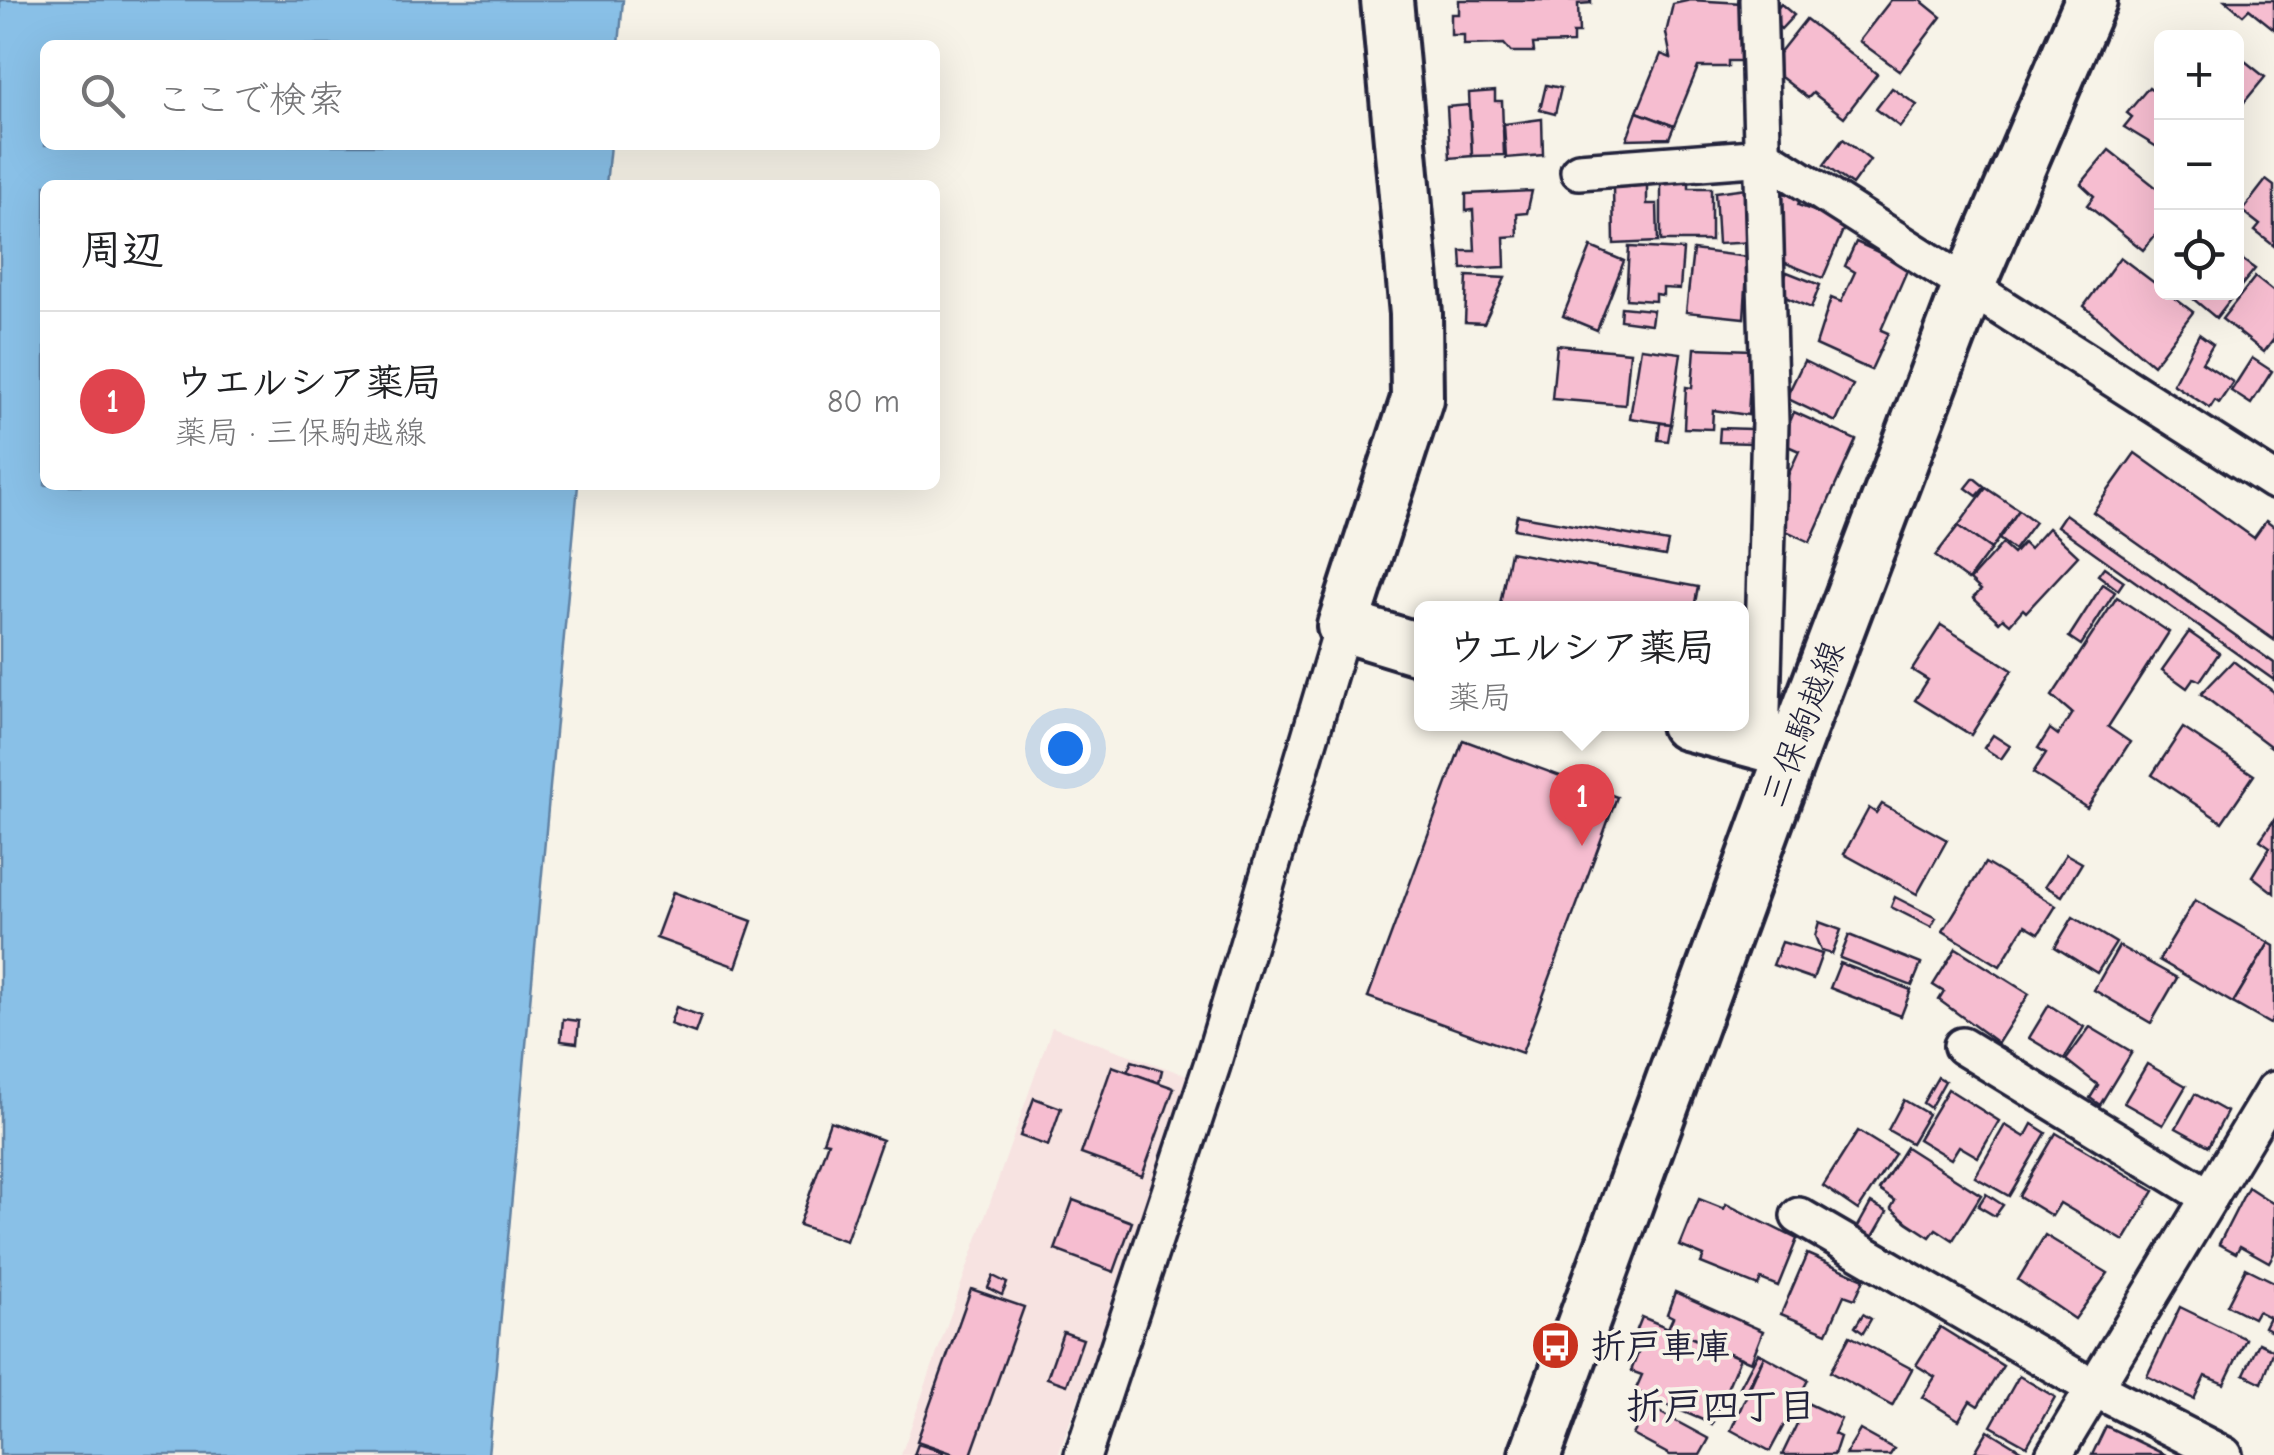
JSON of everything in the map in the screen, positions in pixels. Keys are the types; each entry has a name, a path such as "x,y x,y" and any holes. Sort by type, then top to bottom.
{"main road":[{"path":"1387,0 1416,314 1416,398 1343,626 1414,648"},
{"name":"三保駒越線","path":"1535,1455 1777,748 2091,0"},
{"path":"1713,731 1777,748"}],"street":[{"path":"1758,0 1766,157 1777,748"},
{"path":"1580,171 1766,157 2274,481"},
{"path":"1083,1455 1212,1065 1343,626"},
{"path":"1962,1046 2209,1198"},
{"path":"2054,1455 2274,1090"},
{"path":"1799,1216 2094,1388 2224,1455"}],"shaded area":[{"path":"1052,1027 1194,1078 1058,1455 901,1455"}],"water":[{"path":"0,0 623,0 619,40 40,40 40,150 610,150 606,180 40,180 40,490 578,490 488,1455 0,1455"}],"building":[{"path":"1459,0 1591,3 1578,4 1579,33 1573,33 1573,43 1533,44 1534,52 1511,52 1504,44 1464,45 1464,35 1451,35 1451,14 1459,14"},
{"path":"1691,0 1742,3 1743,61 1728,61 1728,67 1698,67 1674,126 1637,112 1661,54 1671,58 1666,33 1673,4"},
{"path":"1891,0 1920,0 1941,17 1900,71 1859,41"},
{"path":"2225,0 2274,0 2274,29 2249,9 2243,15"},
{"path":"1781,4 1794,15 1781,29 1769,19"},
{"path":"1806,19 1877,74 1844,117 1813,93 1808,98 1768,67"},
{"path":"2244,60 2265,77 2244,102"},
{"path":"1546,85 1561,88 1555,114 1540,110"},
{"path":"2149,87 2154,91 2154,145 2124,127 2132,117 2127,113"},
{"path":"1892,88 1917,105 1900,127 1876,109"},
{"path":"1495,91 1495,101 1502,101 1504,155 1472,156 1469,93"},
{"path":"1469,105 1472,156 1450,158 1447,107"},
{"path":"1637,112 1674,126 1669,138 1627,139"},
{"path":"1542,119 1543,155 1506,158 1504,124"},
{"path":"1843,139 1870,160 1852,185 1824,165"},
{"path":"2109,150 2154,186 2154,237 2143,250 2087,205 2094,196 2081,184"},
{"path":"1661,180 1689,180 1689,188 1711,188 1711,241 1661,241"},
{"path":"2266,180 2274,186 2274,246 2255,231 2260,225 2244,208"},
{"path":"1613,185 1647,185 1647,204 1657,204 1658,242 1614,244"},
{"path":"1754,187 1756,242 1718,244 1715,192"},
{"path":"1776,190 1800,199 1798,205 1846,223 1823,278 1773,258"},
{"path":"1532,191 1527,213 1517,214 1518,236 1504,237 1505,267 1462,269 1461,251 1475,251 1473,210 1466,211 1466,194"},
{"path":"1856,242 1909,266 1881,330 1888,333 1871,370 1816,345 1831,298 1841,302 1855,272 1845,266"},
{"path":"1591,247 1624,261 1597,330 1563,316"},
{"path":"1629,247 1683,250 1680,289 1663,288 1663,295 1655,294 1655,301 1626,299"},
{"path":"1693,250 1748,257 1744,318 1686,312"},
{"path":"2120,257 2154,283 2154,300 2177,300 2193,312 2153,365 2084,306"},
{"path":"2244,261 2255,269 2244,282"},
{"path":"1787,272 1820,285 1811,308 1778,294"},
{"path":"1467,276 1505,278 1484,323 1465,322"},
{"path":"2255,277 2274,292 2274,339 2264,352 2222,319 2237,300 2244,300 2244,291"},
{"path":"2195,300 2230,300 2216,318"},
{"path":"1621,307 1653,310 1651,324 1620,320"},
{"path":"2199,334 2213,344 2202,362 2233,382 2219,403 2215,400 2210,408 2173,384"},
{"path":"1557,345 1630,352 1625,405 1552,399"},
{"path":"1641,348 1681,353 1671,424 1630,418"},
{"path":"1695,348 1752,350 1748,415 1713,410 1712,429 1684,428 1686,387 1692,388"},
{"path":"2252,358 2272,371 2251,404 2231,391"},
{"path":"1804,361 1853,385 1836,422 1786,398"},
{"path":"1794,412 1856,440 1810,542 1786,531 1779,495 1799,451 1781,443"},
{"path":"1660,423 1671,424 1668,441 1658,440"},
{"path":"1720,428 1751,429 1751,443 1719,442"},
{"path":"2135,453 2254,538 2266,521 2274,527 2274,640 2093,512"},
{"path":"1974,478 1985,487 1977,496 1966,488"},
{"path":"1986,488 2019,510 1991,549 1958,526"},
{"path":"2019,510 2035,522 2014,550 1999,539"},
{"path":"2065,514 2274,663 2274,680 2057,526"},
{"path":"1517,515 1668,542 1665,556 1514,529"},
{"path":"1958,526 1991,549 1968,580 1935,556"},
{"path":"2048,528 2078,556 2026,612 2023,609 2010,624 2003,618 1999,622 1973,598 1981,590 1970,580 2002,544 2013,554 2023,543 2029,549"},
{"path":"1510,552 1698,587 1695,601 1501,601"},
{"path":"2104,567 2124,581 2118,590 2098,575"},
{"path":"2103,584 2115,592 2081,645 2069,637"},
{"path":"2117,597 2169,632 2108,727 2130,742 2087,808 2033,773 2046,753 2038,748 2050,729 2058,735 2072,713 2052,696"},
{"path":"1941,625 2012,670 1971,735 1915,700 1928,680 1912,670"},
{"path":"2189,632 2219,653 2200,681 2194,678 2187,688 2162,670"},
{"path":"2233,661 2274,692 2274,749 2201,694"},
{"path":"2183,728 2254,775 2222,822 2152,775"},
{"path":"1993,735 2010,746 2001,759 1984,748"},
{"path":"1463,740 1617,797 1522,1053 1368,997"},
{"path":"1882,804 1947,840 1917,894 1844,854 1869,808 1876,813"},
{"path":"2274,820 2274,893 2252,876 2270,847 2260,840"},
{"path":"2066,854 2082,863 2062,896 2045,886"},
{"path":"1985,863 2056,906 2039,933 2025,925 2000,966 1943,931"},
{"path":"673,892 752,921 736,967 656,938"},
{"path":"1895,897 1936,918 1931,927 1891,907"},
{"path":"2195,900 2269,943 2233,1003 2159,960"},
{"path":"2073,917 2116,943 2097,973 2055,947"},
{"path":"1819,922 1841,930 1832,954 1821,951 1815,936"},
{"path":"1849,935 1921,964 1912,986 1840,958"},
{"path":"1782,942 1822,954 1813,979 1773,965"},
{"path":"2269,943 2274,946 2274,1017 2270,1024 2233,1003"},
{"path":"2119,946 2177,978 2151,1023 2094,990"},
{"path":"1956,948 2029,994 1998,1043 1939,1000 1944,992 1933,985"},
{"path":"1840,963 1911,990 1901,1016 1830,988"},
{"path":"2049,1005 2084,1027 2064,1059 2029,1038"},
{"path":"676,1007 701,1016 695,1033 670,1024"},
{"path":"563,1019 579,1021 577,1043 561,1041"},
{"path":"2090,1027 2132,1052 2100,1105 2090,1098 2098,1085 2066,1060"},
{"path":"1132,1061 1162,1070 1159,1083 1127,1072"},
{"path":"2147,1064 2186,1086 2163,1125 2124,1103"},
{"path":"1112,1066 1174,1088 1142,1176 1081,1154"},
{"path":"1938,1077 1945,1081 1930,1108 1923,1103"},
{"path":"1948,1089 1999,1121 1978,1157 1959,1146 1951,1159 1918,1139"},
{"path":"2195,1094 2227,1112 2209,1146 2176,1128"},
{"path":"1034,1098 1061,1108 1048,1146 1020,1136"},
{"path":"1904,1100 1928,1114 1911,1143 1888,1130"},
{"path":"830,1121 882,1140 846,1241 799,1225 828,1142 823,1141"},
{"path":"2032,1124 2046,1133 2009,1196 1975,1177 2005,1125 2025,1137"},
{"path":"1858,1131 1895,1154 1858,1210 1823,1186"},
{"path":"2056,1133 2154,1191 2124,1241 2060,1203 2052,1216 2019,1196"},
{"path":"1906,1147 1981,1195 1953,1240 1936,1229 1930,1237 1907,1222 1891,1208 1895,1201 1879,1190"},
{"path":"2248,1187 2274,1204 2274,1253 2269,1262 2240,1246 2236,1253 2219,1244"},
{"path":"1986,1194 2003,1205 1995,1216 1978,1206"},
{"path":"1699,1199 1724,1209 1726,1204 1797,1239 1778,1286 1761,1279 1758,1286 1701,1263 1704,1256 1680,1246"},
{"path":"1073,1200 1132,1222 1114,1272 1055,1250"},
{"path":"1871,1203 1887,1212 1872,1238 1856,1230"},
{"path":"2045,1235 2108,1273 2075,1319 2018,1280"},
{"path":"1807,1254 1864,1279 1855,1299 1844,1295 1827,1333 1781,1314"},
{"path":"2246,1268 2274,1282 2274,1332 2264,1327 2269,1317 2257,1311 2253,1318 2227,1305"},
{"path":"993,1276 1007,1283 1002,1295 988,1288"},
{"path":"971,1289 1024,1307 971,1455 957,1455 917,1441"},
{"path":"1675,1292 1763,1331 1751,1362 1668,1328 1673,1317 1667,1314"},
{"path":"2180,1307 2246,1339 2224,1384 2205,1376 2194,1399 2147,1376"},
{"path":"1863,1314 1871,1319 1863,1333 1855,1327"},
{"path":"1642,1317 1740,1358 1712,1424 1635,1391 1642,1375 1631,1371 1639,1351 1630,1347"},
{"path":"1940,1327 2003,1366 1978,1406 1970,1401 1959,1420 1922,1397 1935,1377 1916,1365"},
{"path":"1063,1332 1083,1339 1067,1385 1047,1378"},
{"path":"1850,1336 1912,1369 1892,1406 1830,1372"},
{"path":"2259,1343 2274,1350 2262,1383 2244,1374"},
{"path":"1758,1353 1764,1356 1746,1390 1740,1387"},
{"path":"1764,1356 1808,1380 1770,1451 1731,1430"},
{"path":"2019,1376 2055,1397 2027,1446 1991,1426"},
{"path":"1807,1403 1841,1419 1834,1434 1840,1437 1834,1455 1782,1455"},
{"path":"1648,1406 1709,1439 1700,1455 1670,1455 1633,1435"},
{"path":"2106,1426 2166,1455 2092,1455"},
{"path":"1860,1430 1894,1449 1890,1455 1845,1455"},
{"path":"1988,1430 2024,1452 2023,1455 1975,1452"},
{"path":"918,1444 943,1452 942,1455 914,1455"}],"place":[{"name":"ウエルシア薬局","path":"1582,846"},
{"name":"折戸車庫","path":"1556,1346"}],"district":[{"name":"折戸四丁目","path":"1721,1407"}]}
